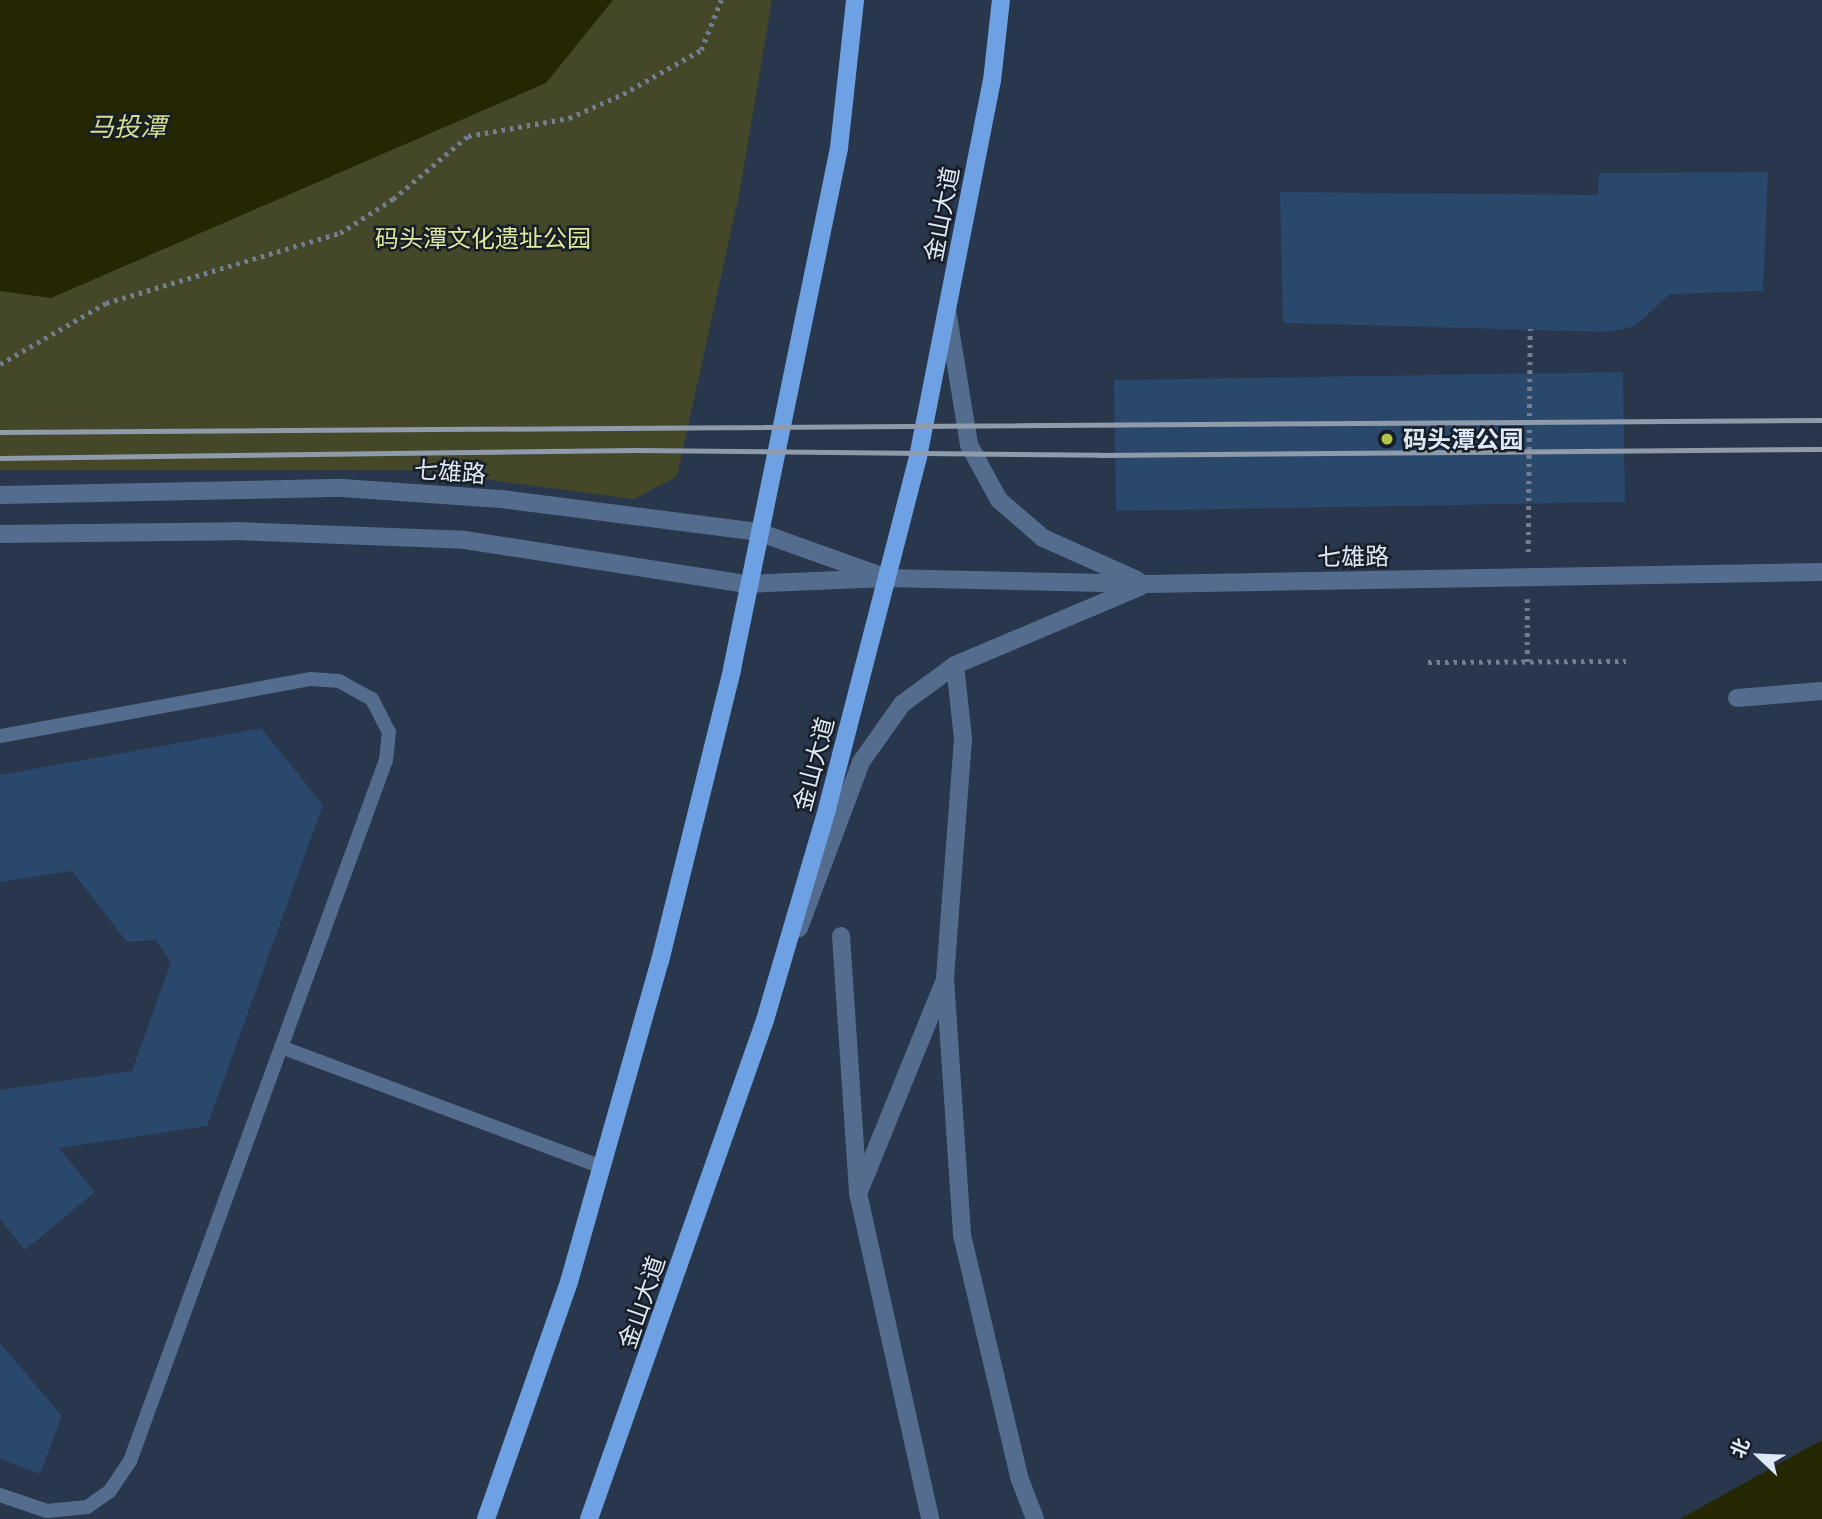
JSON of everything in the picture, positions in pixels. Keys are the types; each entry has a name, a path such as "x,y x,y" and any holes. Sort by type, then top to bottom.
{"main road":[{"path":"486,1519 569,1282 670,921 747,584 839,148 855,0"},
{"name":"金山大道","path":"589,1519 765,1020 886,578 947,307 992,82 1001,0"}],"street":[{"path":"947,307 968,445 999,499 1043,538 1147,584"},
{"name":"七雄路","path":"0,495 342,488 501,499 758,532 886,578"},
{"name":"七雄路","path":"0,534 235,531 465,540 747,584 886,578 1147,584 1822,572"},
{"path":"765,1020 861,762 902,704 955,665 1147,584"},
{"path":"955,665 963,739 945,978 962,1235 1019,1477 1035,1519"},
{"path":"1737,698 1822,691"},
{"path":"841,936 858,1192 930,1519"},
{"path":"858,1192 945,978"}],"lane":[{"path":"0,736 312,679 339,681 372,699 389,732 386,760 130,1461 110,1491 88,1507 47,1511 0,1495"},
{"path":"281,1047 602,1167"}],"path":[{"path":"0,364 106,303 340,233 393,199 468,136 569,118 623,94 701,50 721,0"},
{"path":"1528,556 1530,329"},
{"path":"1527,662 1528,583"},
{"path":"1428,662 1626,661"}],"green space":[{"name":"码头潭文化遗址公园","path":"0,0 772,0 740,190 677,476 634,499 411,470 0,470"}],"water":[{"name":"马投潭","path":"0,0 613,0 546,83 51,298 0,291"},
{"path":"1822,1440 1822,1519 1680,1519"}],"building":[{"path":"1768,172 1763,291 1670,294 1635,326 1609,332 1283,323 1280,192 1598,195 1599,173"},
{"path":"1623,372 1625,502 1116,511 1114,380"},
{"path":"261,728 323,805 207,1126 59,1148 95,1192 25,1250 0,1219 0,1090 132,1071 171,962 156,940 127,942 72,871 0,882 0,775"},
{"path":"0,1343 62,1416 40,1474 0,1459"}],"railway":[{"path":"0,432 1822,420"},
{"path":"0,458 636,450 1100,455 1822,449"}],"place":[{"name":"码头潭公园","path":"1387,439"}]}
